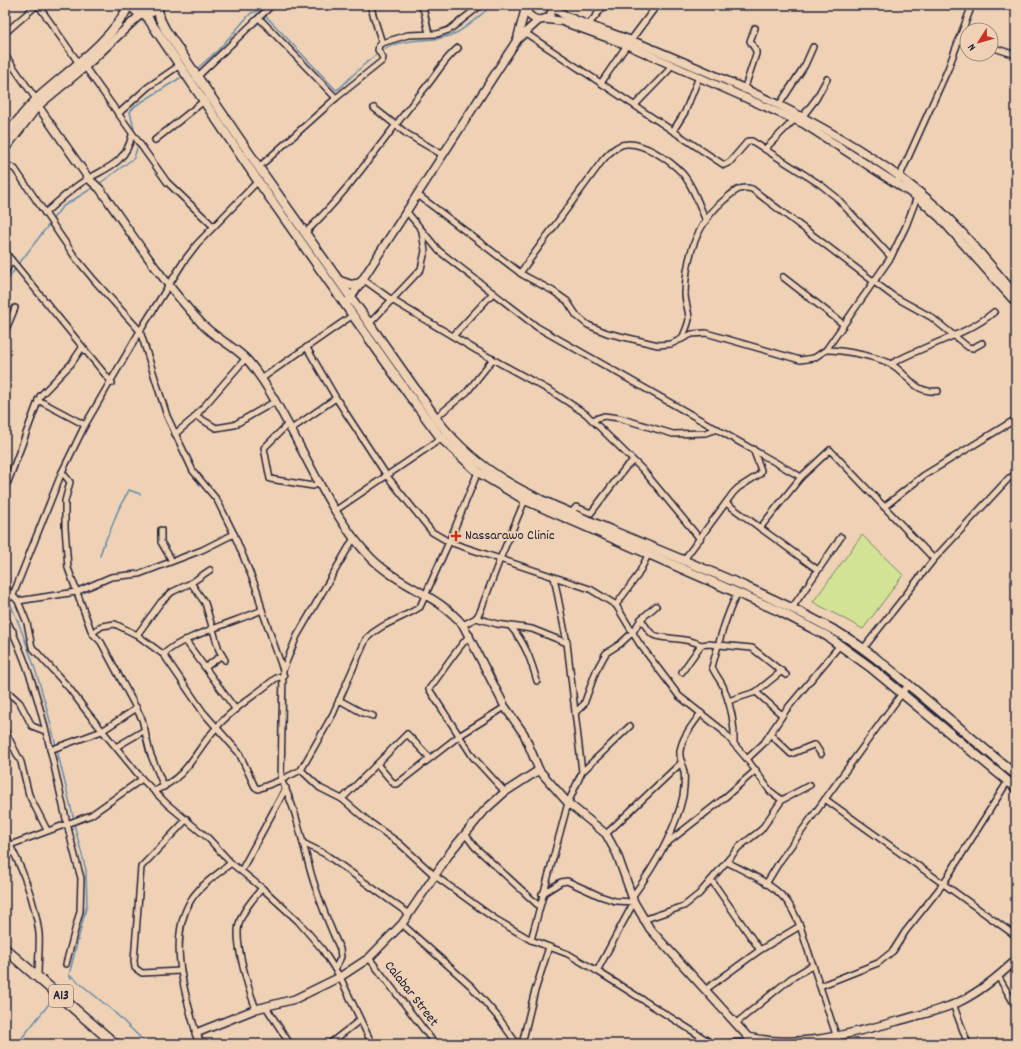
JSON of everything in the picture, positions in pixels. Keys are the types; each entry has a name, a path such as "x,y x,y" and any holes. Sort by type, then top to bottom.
{"highway":[{"name":"A13","path":"5,949 116,1044"}],"main road":[{"path":"81,65 118,25 130,5 135,11 143,14 180,64 194,79 259,167 340,281 353,315 444,436 478,472 525,500 805,624 858,657 1016,788"},
{"path":"5,137 38,103 81,65 143,14 154,11 157,5"},
{"path":"157,5 160,19 194,79 204,101 258,181 349,302 369,324 435,418 444,436 495,476 528,494 792,608 832,629 863,649 1016,775"},
{"path":"554,5 557,10 566,16 803,116 898,180 917,196 940,218 1016,303"},
{"path":"349,302 517,40 524,32 541,20 550,16 554,5"},
{"path":"524,6 531,18 561,21 629,43 671,65 795,119 918,191 944,214 1016,295"},
{"path":"517,40 523,21 524,6"},
{"path":"5,149 38,103"},
{"path":"38,103 90,181 100,189 168,286 205,327 246,358 276,401 320,482 354,538 371,558 391,576 455,614 464,625 505,707 524,734 539,770 568,803 606,834 617,854 633,900 650,930 705,990 748,1041 783,1043 838,1041 953,1004 972,995 998,976 1016,960"},
{"path":"340,281 351,285 362,282"},
{"path":"967,746 972,739"},
{"path":"200,1044 196,1033 256,1009 295,999 340,977 369,958 402,924 434,875 485,810 505,792 539,770"}],"street":[{"path":"5,33 37,5 132,135 147,152 167,182 213,226"},
{"path":"194,79 272,5"},
{"path":"370,5 382,43"},
{"path":"420,5 424,11 429,34"},
{"path":"259,167 336,98 382,61 379,45 408,35 437,34 448,30 481,5"},
{"path":"588,24 605,5"},
{"path":"601,83 657,5"},
{"path":"965,22 972,5"},
{"path":"260,16 336,98"},
{"path":"744,90 756,54 756,50 750,41 755,28"},
{"path":"524,32 724,165 730,162 750,140 821,185 836,197 891,257"},
{"path":"898,180 948,69 959,38"},
{"path":"779,105 805,65 813,47"},
{"path":"305,233 343,194 395,124 435,76 449,55 458,48"},
{"path":"999,50 1016,55"},
{"path":"5,55 38,103"},
{"path":"118,114 148,87 180,64"},
{"path":"635,106 667,72 671,65"},
{"path":"673,131 685,112 699,76"},
{"path":"803,116 816,99 826,78"},
{"path":"155,140 204,101"},
{"path":"374,108 407,134 443,155"},
{"path":"765,150 795,119"},
{"path":"45,213 80,184 90,181 106,171 124,156 129,148 132,135"},
{"path":"520,273 602,161 613,150 626,144 643,147 665,160 681,172 696,198 706,221"},
{"path":"5,164 15,169 48,219 94,280 140,331 167,416 175,434 193,471 217,500 234,534 257,590 262,610 284,676 281,780 286,788 314,882 340,949 341,957 335,969"},
{"path":"5,601 12,596 62,472 86,425 112,383 140,331 184,261 213,226 258,181"},
{"path":"682,339 689,319 685,295 688,264 695,236 719,204 737,189 745,187 752,189 893,296 931,317 968,347 973,348 982,343"},
{"path":"418,195 520,273 567,301 577,316 594,327 639,342 658,345 671,344 692,334 706,333 800,360 814,358 826,350 891,257 906,226 917,196"},
{"path":"407,212 439,250 493,293 538,326 802,477"},
{"path":"369,324 421,269 425,251 422,231"},
{"path":"5,252 112,383"},
{"path":"5,274 13,262"},
{"path":"783,277 843,324"},
{"path":"362,282 578,408 633,461 700,539"},
{"path":"453,336 493,293"},
{"path":"5,332 15,308"},
{"path":"891,364 909,354 933,346 986,318 994,312"},
{"path":"261,379 353,315"},
{"path":"5,485 10,476 38,400 44,391 71,364 82,348"},
{"path":"307,348 336,398 386,476 432,532 449,542 590,589 616,605 633,632 680,696 722,730 756,770 770,791 782,800"},
{"path":"826,350 839,350 891,364 917,388 930,392 938,391"},
{"path":"175,434 196,416 246,358"},
{"path":"435,418 467,392 493,359"},
{"path":"320,482 313,486 270,479 264,448 289,427 336,398"},
{"path":"38,400 86,425"},
{"path":"196,416 216,428 234,425 276,401"},
{"path":"592,420 604,416 619,418 673,434 705,433 718,429"},
{"path":"884,507 924,476 1016,419"},
{"path":"336,510 444,436"},
{"path":"684,561 738,488 760,474 761,470 753,449"},
{"path":"760,528 802,477 830,450 934,560"},
{"path":"571,512 576,507 591,513 626,467 633,461"},
{"path":"62,472 70,482 65,501 66,556 76,592 92,633 101,642 137,708 145,730 150,753 164,787"},
{"path":"92,633 102,626 115,624 137,635 164,655 203,712 239,752 257,788 281,780 301,770 339,700 366,639 387,622 410,614 420,607 478,472"},
{"path":"863,649 934,560 1009,478 1016,475"},
{"path":"464,625 476,618 480,612 500,559 525,500"},
{"path":"726,503 818,570"},
{"path":"161,530 161,542 172,561"},
{"path":"18,601 76,592 111,577 139,574 202,550 234,534"},
{"path":"792,608 841,537"},
{"path":"283,670 297,636 354,538"},
{"path":"616,605 638,575 648,555"},
{"path":"137,635 160,602 172,592 192,583 210,570"},
{"path":"554,577 567,643 582,772"},
{"path":"192,583 205,603 212,630 223,657 206,667"},
{"path":"5,584 8,591 18,601 27,624 32,647 69,688 142,779 208,838 231,863 262,888 298,921 322,949 340,977 372,1044"},
{"path":"734,744 733,717 722,685 712,667 726,616 737,594"},
{"path":"575,713 584,704 596,671 606,653 620,644 633,632 641,619 656,606"},
{"path":"164,655 167,650 185,640 262,610"},
{"path":"5,616 13,631 31,679 45,731 52,750 81,878 80,911 66,964"},
{"path":"476,618 511,627 532,629 567,643"},
{"path":"641,619 653,635 658,637 687,639 701,645 708,644 752,648 784,673 756,692 728,701"},
{"path":"511,627 521,639 530,657 537,680"},
{"path":"5,636 13,631"},
{"path":"470,635 454,652 449,663 429,689 473,757 505,792"},
{"path":"185,640 236,710"},
{"path":"682,672 701,645"},
{"path":"747,759 764,743 782,715 840,645"},
{"path":"154,791 173,782 184,772 217,726 276,678 284,676"},
{"path":"766,884 825,799 908,685"},
{"path":"5,689 20,703 32,726 45,731"},
{"path":"756,692 782,715"},
{"path":"339,700 363,713 373,716"},
{"path":"377,764 394,784 397,784 459,736 505,707"},
{"path":"52,750 102,731 137,708"},
{"path":"597,971 633,900 666,844 683,796 684,774 679,752 684,737 701,714"},
{"path":"531,940 542,894 568,803 582,772 630,726"},
{"path":"116,747 145,730"},
{"path":"5,731 21,762 29,795 47,830"},
{"path":"342,799 408,734 430,758"},
{"path":"770,734 791,754 794,755 813,745 815,745 821,754"},
{"path":"606,834 682,762"},
{"path":"301,770 320,788 342,799 399,843 434,875 494,919 531,940 568,954 713,1044 748,1041"},
{"path":"666,844 722,800 756,770"},
{"path":"10,845 96,812 142,779"},
{"path":"820,986 878,962 893,951 905,932 942,884 1008,781"},
{"path":"644,920 684,906 712,881 739,847 761,830 782,800 810,785"},
{"path":"241,871 286,788"},
{"path":"825,799 1016,936"},
{"path":"180,971 142,973 136,968 134,961 141,867 187,819"},
{"path":"465,834 475,847 539,906"},
{"path":"5,836 21,867 36,916 39,934 38,976"},
{"path":"303,842 325,854 409,914"},
{"path":"727,862 766,884 784,898 793,911 800,926 838,1041"},
{"path":"196,1033 180,971 181,935 186,911 200,889 231,863"},
{"path":"542,894 561,882 567,881 615,901 633,900"},
{"path":"712,881 760,950"},
{"path":"256,1009 247,986 240,950 238,924 248,906 262,888"},
{"path":"402,924 471,986 498,1017 517,1044"},
{"path":"705,990 760,950 800,926"},
{"path":"522,1044 534,994 550,947"},
{"name":"Calabar Street","path":"369,958 435,1044"},
{"path":"735,1024 790,978 813,965"},
{"path":"998,976 1016,1007"},
{"path":"953,1004 968,1044"},
{"path":"266,1007 290,1044"},
{"path":"329,1044 360,1020"}],"green space":[{"path":"862,535 903,575 863,629 813,602"}],"waterway":[{"path":"264,14 336,90 379,52 386,48 409,41 449,36 465,27 493,5"},
{"path":"199,67 218,50 251,13 261,12"},
{"path":"134,129 130,112 135,106 180,78"},
{"path":"99,184 134,158 137,148"},
{"path":"52,220 62,207 94,187"},
{"path":"18,265 50,223"},
{"path":"5,283 16,268"},
{"path":"100,556 102,547 121,504 129,490 140,494"},
{"path":"5,592 21,629 35,668 56,746"},
{"path":"57,750 74,820"},
{"path":"71,978 69,975 87,904 86,870 74,824"},
{"path":"71,976 112,1010 147,1044"},
{"path":"17,1044 49,1004"}],"place":[{"name":"Nassarawo Clinic","path":"456,536"}]}
